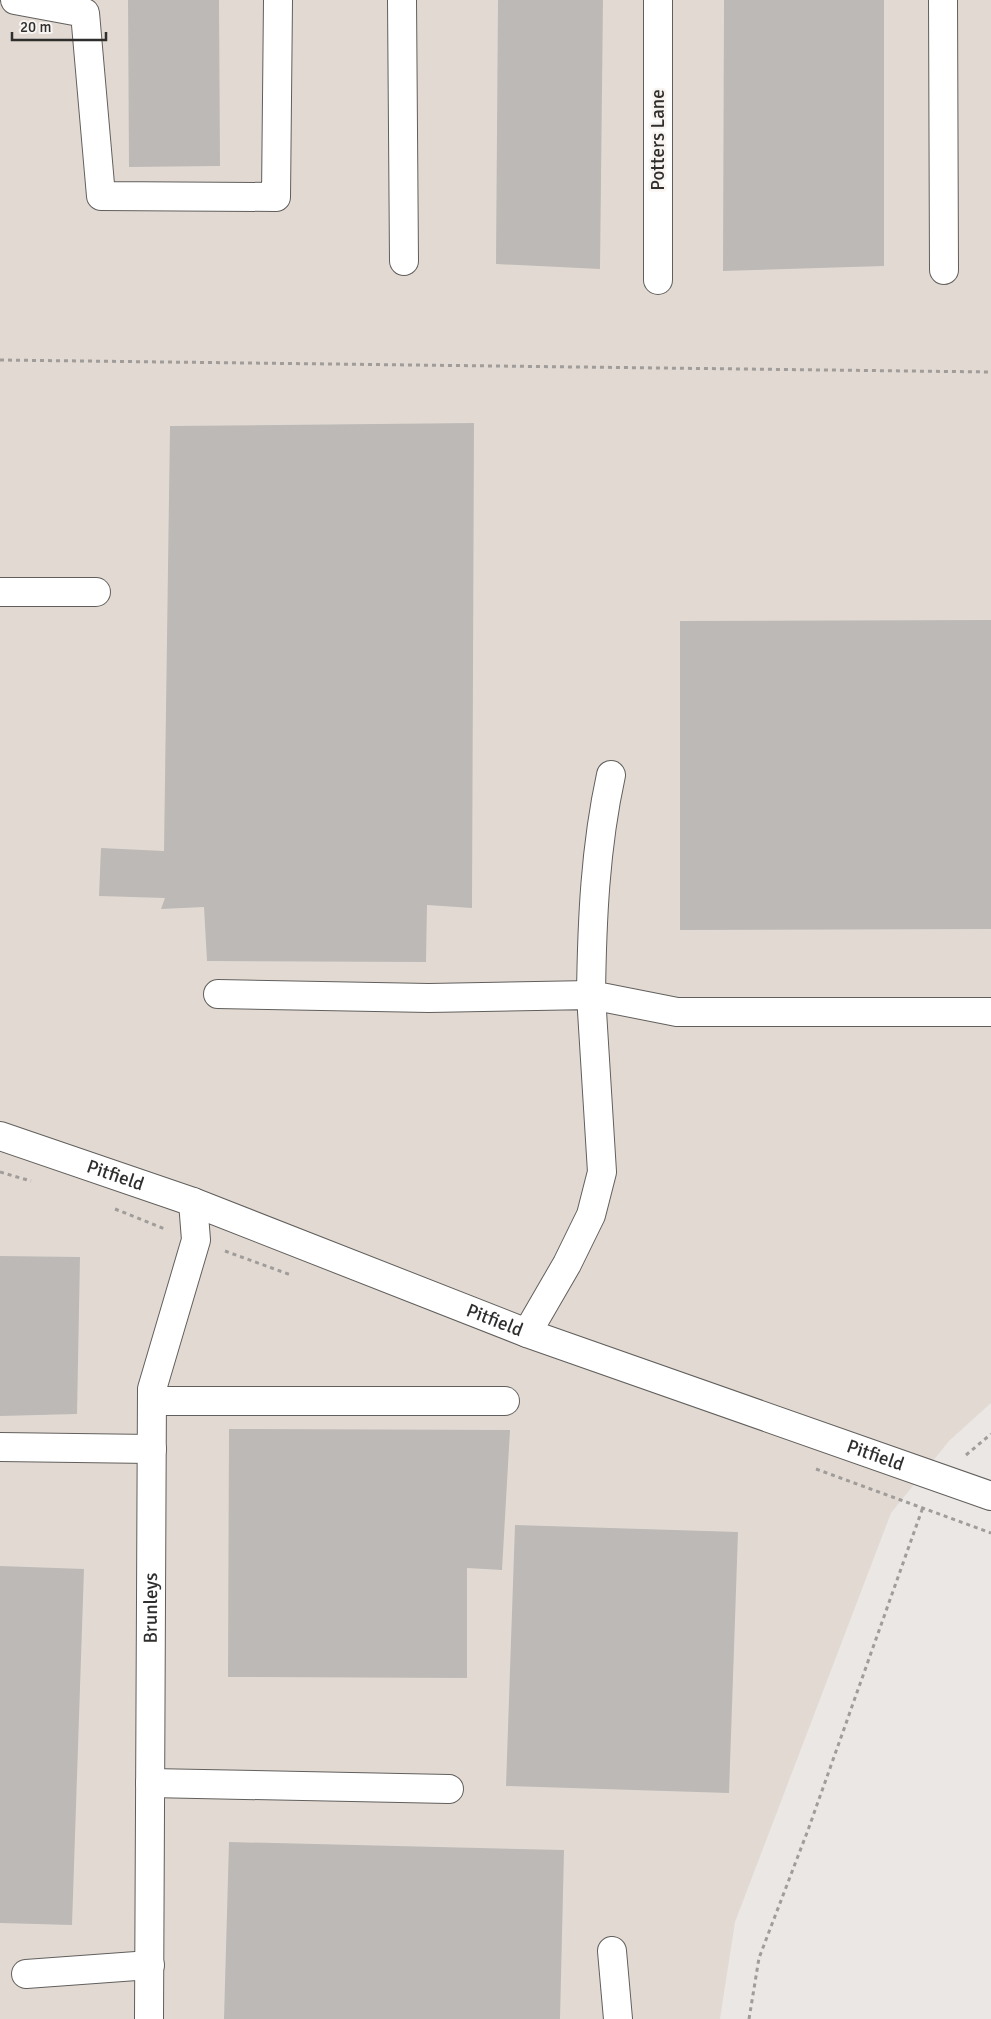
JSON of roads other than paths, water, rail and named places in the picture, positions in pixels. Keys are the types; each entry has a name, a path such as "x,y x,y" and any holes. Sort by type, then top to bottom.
{"street":[{"path":"16,0 85,13 101,196 266,197 276,197 278,0"},
{"path":"402,0 404,261"},
{"name":"Potters Lane","path":"658,0 658,280"},
{"path":"943,0 944,270"},
{"path":"0,592 96,592"},
{"path":"527,1332 567,1264 591,1215 602,1172 591,995 592,935 596,872 604,808 611,775"},
{"path":"218,994 428,998 591,995 677,1012 991,1012"},
{"name":"Pitfield","path":"0,1136 193,1202 527,1332 991,1496"},
{"name":"Brunleys","path":"150,2019 152,1389 196,1240 193,1202"},
{"path":"152,1401 505,1401"},
{"path":"0,1447 152,1449"},
{"path":"150,1783 206,1786 449,1789"},
{"path":"612,1951 618,2019"},
{"path":"26,1974 150,1965"}]}
